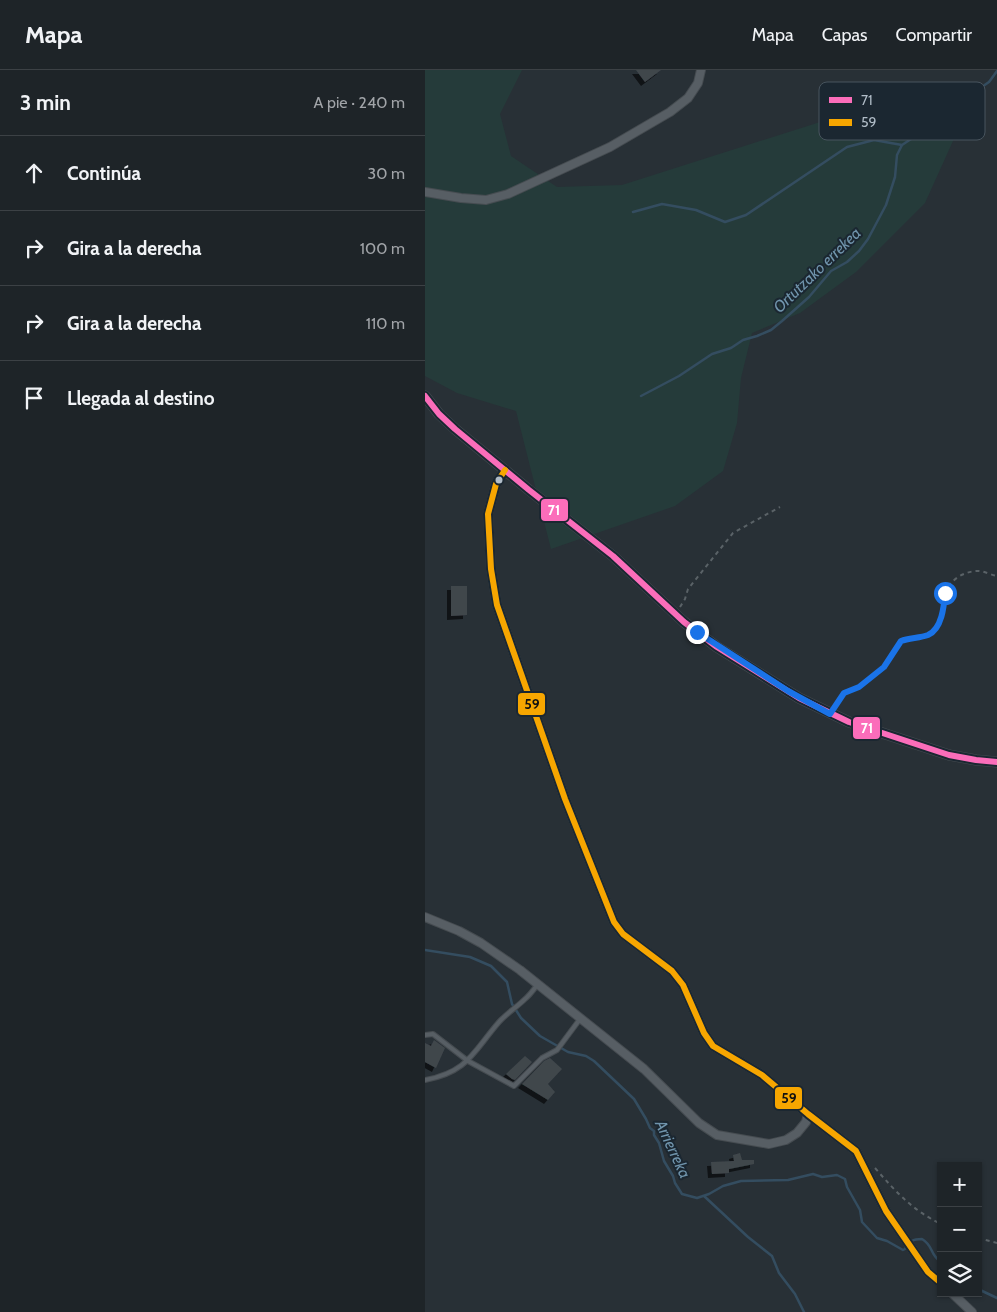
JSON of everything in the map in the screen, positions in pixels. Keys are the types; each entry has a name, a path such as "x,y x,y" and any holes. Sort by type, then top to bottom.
{"street":[{"path":"425,192 486,200 509,194 610,147 671,112 688,98 698,83 701,70"},
{"path":"425,396 439,414 505,470 613,556 676,614 717,647 794,695 830,714 949,755 997,762"},
{"path":"505,470 497,484 488,514 491,569 497,605 565,799 614,922 623,934 672,972 683,985 704,1033 713,1046 762,1075 856,1151 886,1211 928,1272 937,1280"},
{"path":"425,917 459,931 481,943 538,984 644,1069 699,1123 717,1135 769,1144 786,1140 797,1132 806,1122 808,1114"},
{"path":"956,1297 972,1312"}],"lane":[{"path":"425,1080 451,1073 468,1061 508,1013 525,999 538,984"},
{"path":"425,1035 433,1034 468,1061 514,1086 542,1058 557,1050 580,1019"}],"path":[{"path":"676,614 685,599 687,589 733,533 780,507"},
{"path":"830,714 844,693 859,687 884,667 901,641 928,635 934,631 942,616 945,593 957,578 963,574 978,571 997,576"},
{"path":"870,1162 910,1206 923,1216 937,1222"},
{"path":"982,1239 997,1243"}],"green space":[{"path":"425,70 522,70 500,114 511,156 557,187 622,185 819,122 819,140 953,140 925,203 856,272 800,313 752,333 741,378 737,423 723,471 675,506 551,549 516,411 457,393 425,376"}],"building":[{"path":"636,70 661,70 645,82"},
{"path":"451,586 467,586 467,615 451,616"},
{"path":"434,1040 445,1048 436,1068 425,1062 425,1043 431,1046"},
{"path":"525,1056 532,1062 515,1080 512,1079 506,1074"},
{"path":"550,1058 562,1069 548,1084 555,1092 548,1100 522,1084 544,1061"},
{"path":"740,1153 742,1160 754,1160 754,1164 729,1169 729,1173 712,1174 711,1162 734,1161 733,1155"}],"waterway":[{"name":"Ortutzako errekea","path":"985,85 997,71"},
{"path":"633,212 662,204 696,210 725,222 746,215 847,147 874,140 902,145"},
{"name":"Ortutzako errekea","path":"641,396 679,376 712,354 731,348 743,340 771,330 809,297 831,271 847,262 859,251 868,239 886,205 895,177 897,155 902,145 910,140"},
{"name":"Arrierreka","path":"425,950 470,957 491,966 507,982 512,1004 521,1018 540,1036 568,1052 586,1056 594,1061 634,1099 650,1128 654,1131 664,1161 682,1194 697,1198 723,1186 741,1181 788,1180 813,1174 822,1177 837,1175 845,1179 847,1187 860,1210 862,1222 877,1238 903,1250 912,1241 922,1239 928,1244 937,1259"},
{"path":"704,1196 748,1237 772,1256 779,1273 795,1294 804,1312"},
{"name":"Arrierreka","path":"982,1291 997,1298"}],"transit line":[{"name":"71","path":"425,396 439,414 455,429 613,556 684,622 717,647 799,698 849,722 949,755 997,762"},
{"name":"59","path":"505,470 496,484 488,514 491,569 497,605 565,799 614,922 623,934 672,971 683,985 704,1033 713,1046 762,1075 856,1151 886,1211 928,1272 937,1280"}],"route":[{"path":"697,632 717,647 799,698 830,714 844,693 859,687 884,667 901,641 928,635 934,631 942,616 945,593"}]}
